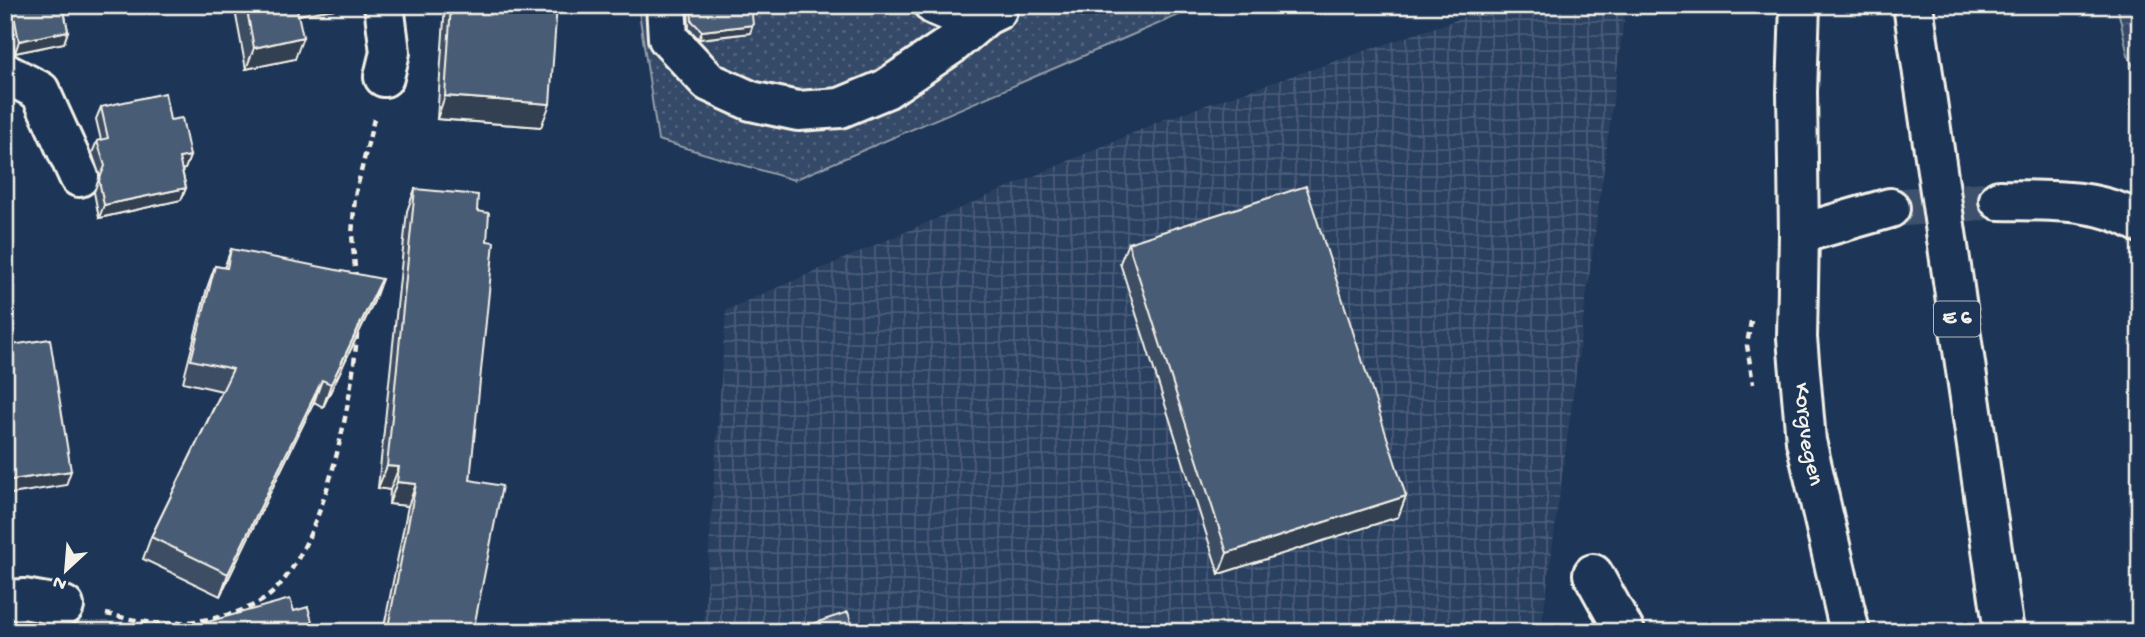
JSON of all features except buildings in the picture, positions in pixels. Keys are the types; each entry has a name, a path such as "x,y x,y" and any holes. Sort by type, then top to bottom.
{"main road":[{"path":"384,5 390,52 384,77"},
{"path":"666,5 668,38 709,82 751,101 797,111 840,107 886,89 995,11"},
{"path":"934,5 961,17 995,11"},
{"name":"Korgvegen","path":"1800,5 1797,92 1797,338 1806,441 1850,632"},
{"name":"E 6","path":"1913,5 2004,632"},
{"path":"5,73 40,91 79,177"},
{"path":"1999,200 2078,202 2135,226"},
{"path":"1799,234 1890,208"},
{"path":"1593,574 1625,632"},
{"path":"5,600 24,599 64,606"}],"path":[{"path":"356,284 352,235 355,196 384,77"},
{"path":"64,606 154,623 225,615 271,594 288,575 309,537 328,485 340,444 357,331"}],"shaded area":[{"path":"1500,5 1626,5 1541,632 703,632 726,310 1165,119"}],"green space":[{"path":"638,5 1202,5 794,180 658,140"},
{"path":"2117,5 2140,5 2140,79 2128,56"}],"tunnel":[{"path":"1890,208 1999,200"}]}
